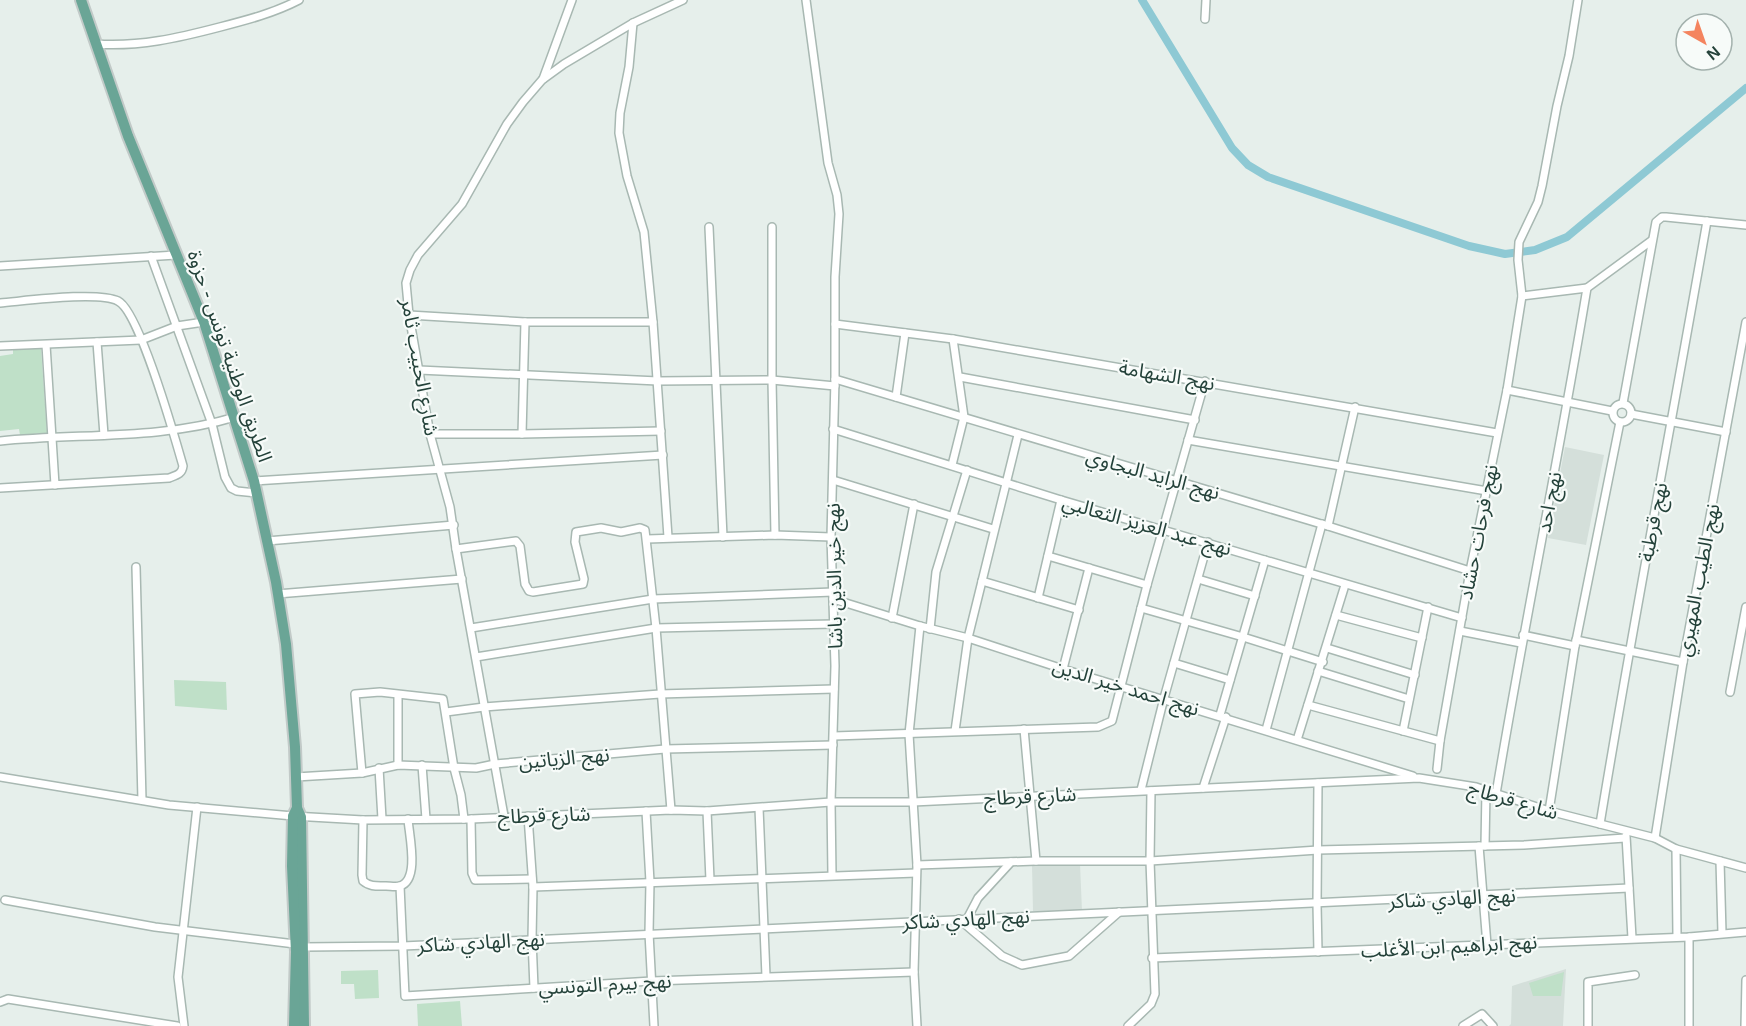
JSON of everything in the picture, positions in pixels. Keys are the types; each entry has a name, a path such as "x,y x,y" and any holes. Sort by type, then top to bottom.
{"main road":[{"name":"الطريق الوطنية تونس - حزوة","path":"81,0 128,136 204,322 256,487 287,656 297,814 292,866 300,945 304,1026"},
{"name":"الطريق الوطنية تونس - حزوة","path":"294,1026 300,945"}],"street":[{"path":"96,44 140,45 184,37 255,18 282,9 299,0"},
{"path":"542,80 572,0"},
{"name":"شارع الحبيب ثامر","path":"504,816 456,549 454,525 430,434 409,315 406,283 418,255 462,204 507,124 542,80 564,64 633,23 683,0"},
{"name":"نهج خير الدين باشا","path":"806,0 828,163 838,205 831,537 834,624 832,875"},
{"path":"1205,19 1206,0"},
{"name":"نهج فرحات حشاد","path":"1437,769 1470,571 1507,390 1522,296 1518,260 1519,242 1536,209 1542,186 1569,56 1578,0"},
{"path":"633,23 619,133 627,176 644,232 658,381 668,537"},
{"path":"1623,404 1656,222 1662,217 1746,225"},
{"name":"نهج قرطبة","path":"1600,824 1628,651 1707,221"},
{"path":"709,227 723,537"},
{"path":"772,227 775,535"},
{"path":"1522,296 1587,288 1652,241"},
{"path":"0,266 176,255"},
{"path":"151,256 212,424 228,485 237,491 256,487 440,469 663,455"},
{"name":"نهج احد","path":"1496,794 1522,639 1568,403 1587,288"},
{"path":"0,303 111,298 124,305 141,340 173,429 183,466 178,475 169,478 0,489"},
{"path":"409,315 525,322 653,322"},
{"path":"0,346 141,340 177,326 204,322"},
{"path":"522,434 525,322"},
{"name":"نهج الطيب المهيري","path":"1655,838 1683,662 1746,322"},
{"name":"نهج الشهامة","path":"835,324 953,339 1497,433"},
{"path":"896,397 905,333"},
{"path":"952,465 964,417 953,339"},
{"path":"97,342 104,435"},
{"path":"46,345 55,485"},
{"name":"نهج الرايد البجاوي","path":"419,370 658,381 835,382 964,417 1470,571"},
{"path":"960,376 1195,420"},
{"path":"834,736 1098,727 1112,721 1147,585 1205,381"},
{"path":"1507,390 1612,411"},
{"path":"1623,404 1630,407 1631,414 1627,420 1620,422 1614,418 1612,411 1616,405 1623,404"},
{"path":"1266,730 1308,573 1325,525 1354,407"},
{"path":"1631,414 1726,432"},
{"path":"0,441 173,429 212,424 235,417"},
{"path":"1550,811 1576,643 1620,422"},
{"name":"نهج عبد العزيز الثعالبي","path":"833,429 1061,500 1462,618"},
{"path":"430,434 661,431"},
{"path":"955,731 968,638 1018,435"},
{"path":"1188,440 1487,491"},
{"path":"930,629 936,572 967,470"},
{"path":"833,480 993,529"},
{"path":"1038,598 1061,500"},
{"path":"892,618 914,504"},
{"path":"267,541 454,525"},
{"path":"456,549 516,542 520,546 525,584 529,591 533,591 583,584 584,579 575,542 576,532 601,528 621,532 643,528 646,536 656,628 671,810"},
{"path":"646,536 831,537"},
{"path":"1141,790 1208,542"},
{"path":"1048,556 1147,585"},
{"path":"1203,789 1223,716 1230,680 1265,560"},
{"path":"136,567 142,800"},
{"path":"1063,669 1089,568"},
{"path":"277,594 462,579"},
{"path":"1198,579 1255,596"},
{"path":"982,581 1079,610"},
{"path":"1297,740 1345,585"},
{"path":"471,628 653,599 833,596"},
{"name":"نهج احمد خير الدين","path":"833,596 892,618 968,638 1419,777"},
{"path":"1730,692 1746,607"},
{"path":"1403,731 1428,608"},
{"path":"1141,609 1323,662"},
{"path":"1336,615 1422,638"},
{"path":"476,657 656,628 834,624"},
{"path":"917,1026 914,972 917,865 909,734 920,626"},
{"path":"1460,631 1576,643 1683,662"},
{"path":"1327,648 1415,675"},
{"path":"1174,663 1230,680"},
{"path":"1318,671 1408,699"},
{"path":"446,712 660,694 834,689"},
{"path":"362,773 356,694 380,692 398,696 443,699 454,768 468,819 472,873 475,880 532,883 650,882 916,873"},
{"path":"398,696 398,765"},
{"path":"1308,705 1440,741"},
{"path":"1024,729 1036,861"},
{"name":"نهج الزياتين","path":"296,777 362,773 398,765 476,768 495,764 665,749 833,745"},
{"path":"422,765 426,819"},
{"path":"379,768 382,819"},
{"name":"شارع قرطاج","path":"0,777 197,807 363,820 468,819 671,810 706,811 831,802 914,802 1419,777 1476,787 1626,834 1655,838 1676,849 1746,868"},
{"path":"1318,783 1318,952"},
{"path":"1486,790 1482,846 1487,945"},
{"path":"1128,1026 1151,1004 1153,999 1150,791"},
{"path":"184,1026 178,977 197,807"},
{"path":"759,808 766,976"},
{"path":"646,811 654,1026"},
{"path":"706,811 710,880"},
{"path":"528,816 534,988"},
{"path":"363,820 361,869 363,881 374,886 400,886 408,881 411,874 408,819"},
{"path":"917,865 1036,861 1150,861 1318,850 1604,841 1626,834 1632,938"},
{"path":"1676,849 1677,936"},
{"path":"1720,861 1722,933"},
{"path":"1011,862 978,898 963,919 1002,956 1022,965 1069,956 1119,912"},
{"name":"نهج بيرم التونسي","path":"400,886 405,996 652,981 914,972"},
{"name":"نهج الهادي شاكر","path":"5,900 183,931 300,945 403,946 1629,888"},
{"name":"نهج ابراهيم ابن الأغلب","path":"1152,958 1746,932"},
{"path":"1689,936 1689,1026"},
{"path":"1588,1026 1588,982 1635,975"},
{"path":"1745,1026 1746,980"},
{"path":"0,1002 8,999 177,1026"},
{"path":"1463,1026 1482,1014 1493,1026"}],"shaded area":[{"path":"1565,447 1604,455 1586,545 1548,538"},
{"path":"1080,864 1082,911 1033,911 1032,865"},
{"path":"1566,969 1563,1026 1509,1026 1511,1024 1512,986"}],"green space":[{"path":"13,348 41,348 47,433 20,435 19,429 0,431 0,356 13,354"},
{"path":"174,680 226,682 227,710 175,706"},
{"path":"378,970 379,998 355,999 354,984 341,984 341,971"},
{"path":"1564,972 1561,996 1533,996 1529,983"},
{"path":"460,1001 462,1026 418,1026 417,1004"}],"waterway":[{"path":"1142,0 1232,148 1248,165 1268,177 1469,246 1505,254 1535,250 1567,237 1746,88"}]}
